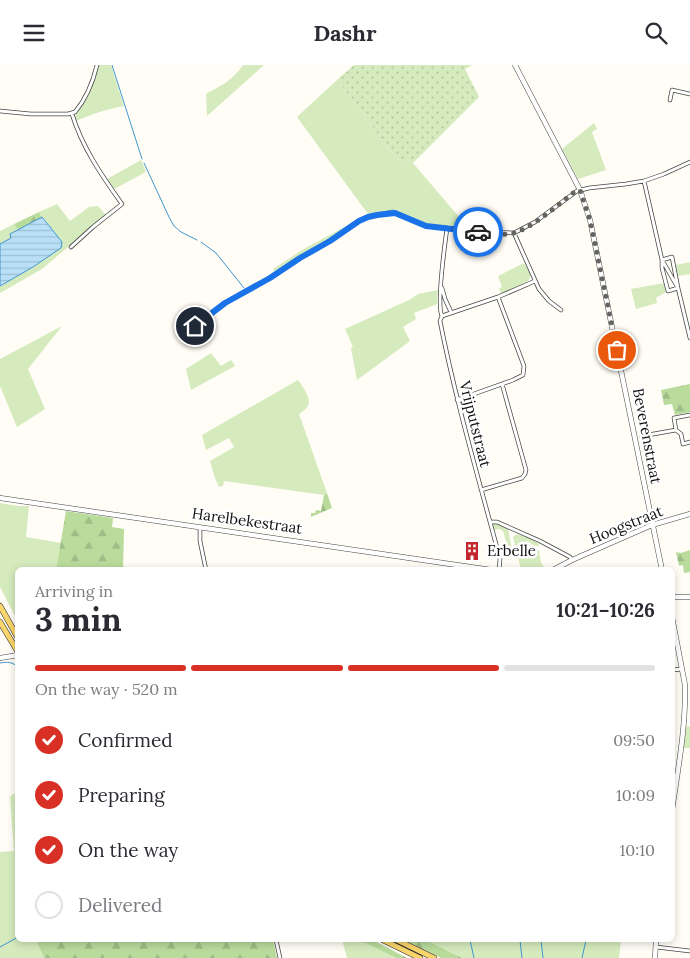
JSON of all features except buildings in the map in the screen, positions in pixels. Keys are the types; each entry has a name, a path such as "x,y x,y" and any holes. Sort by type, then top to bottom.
{"main road":[{"path":"0,606 15,632"},
{"path":"0,622 15,648"},
{"path":"387,942 420,958"},
{"path":"401,942 434,958"}],"street":[{"path":"0,111 72,114 79,107 91,86 97,65"},
{"name":"Beverenstraat","path":"515,65 580,190 590,220 637,437 661,567"},
{"path":"670,100 672,90 690,94"},
{"path":"71,247 122,204 95,163 76,128 72,114"},
{"path":"195,326 225,303 270,278 368,217 395,213 426,226 514,233 535,222 573,193 580,190 644,181 690,162"},
{"path":"644,181 668,291 678,288"},
{"name":"Vrijputstraat","path":"446,228 441,282 440,313 442,316 440,321 457,400 500,559 499,567"},
{"path":"514,233 544,297 561,310"},
{"path":"662,260 672,257 690,338"},
{"path":"662,260 678,288"},
{"path":"442,316 498,297 535,281"},
{"name":"Vrijputstraat","path":"441,282 445,299 451,312"},
{"path":"457,400 523,375 524,366 498,297"},
{"path":"481,490 522,478 526,475 502,384"},
{"path":"690,415 674,418 676,430 681,434 683,444 690,442"},
{"path":"648,435 676,430"},
{"name":"Harelbekestraat","path":"0,498 471,567"},
{"name":"Hoogstraat","path":"559,567 652,525 690,514"},
{"path":"490,522 497,522 540,541 570,557 572,560"},
{"path":"200,527 200,541 205,567"},
{"path":"675,597 690,597"},
{"path":"675,633 682,669 688,685 675,787"},
{"path":"0,658 15,654"},
{"path":"675,670 682,669"},
{"path":"276,942 280,958"},
{"path":"654,958 656,942"},
{"path":"656,947 690,951"}],"green space":[{"path":"99,65 111,65 124,106 76,121 76,115 88,94"},
{"path":"243,65 264,65 207,116 206,94 231,79"},
{"path":"354,65 472,65 465,69 479,97 413,163 407,161 403,165 337,80"},
{"path":"337,80 403,165 407,161 413,163 459,217 454,226 426,224 389,211 369,215 275,272 273,269 302,250 368,214 297,117"},
{"path":"594,123 597,129 592,132 606,170 578,179 562,149"},
{"path":"141,160 146,172 114,189 107,179"},
{"path":"57,204 70,221 89,207 98,206 106,215 42,269 0,293 0,286 33,267 60,248 62,242 39,212"},
{"path":"39,212 42,217 18,230 14,224"},
{"path":"14,224 18,230 11,234 11,238 0,244 0,231"},
{"path":"690,262 690,274 678,276 676,265"},
{"path":"524,263 531,275 528,281 501,294 499,288 502,287 498,276"},
{"path":"664,283 666,292 656,298 657,303 636,309 631,289"},
{"path":"438,290 437,304 414,313 416,319 403,327 410,341 357,380 351,348 353,347 345,329 418,294"},
{"path":"62,326 28,369 45,409 17,427 0,386 0,359"},
{"path":"211,353 221,366 231,360 235,366 191,390 186,369"},
{"path":"298,380 309,399 307,407 299,414 327,493 324,495 224,481 223,486 219,487 210,461 234,447 229,438 206,450 202,435"},
{"path":"690,384 690,412 675,415 672,404 664,405 661,390"},
{"path":"327,493 332,508 311,517 311,513 315,513 316,510 321,511 324,495"},
{"path":"0,503 29,506 26,537 61,543 57,567 15,567 15,616 0,587"},
{"path":"66,511 113,518 112,527 124,529 123,567 57,567"},
{"path":"494,523 508,529 513,555 510,556 503,531 499,529 494,530"},
{"path":"517,534 538,543 539,546 535,546 527,541 526,551 539,550 541,563 544,567 520,567 513,537"},
{"path":"690,550 690,572 684,573 683,565 679,566 676,552 681,553"},
{"path":"686,727 690,727 690,748 682,748"},
{"path":"15,794 15,942 37,942 44,958 0,958 0,852 14,851 10,797"},
{"path":"37,942 273,942 277,958 44,958"},
{"path":"343,942 363,942 396,958 347,958"},
{"path":"363,942 377,942 407,958 396,958"},
{"path":"408,942 430,942 462,958 441,958"},
{"path":"430,942 621,942 619,958 462,958"}],"water":[{"path":"42,217 62,242 61,248 0,286 0,244 11,238 10,234"}],"waterway":[{"path":"112,65 142,159"},
{"path":"144,163 174,226 197,240"},
{"path":"372,214 393,210"},
{"path":"201,242 216,253 244,288"},
{"path":"0,663 7,662 15,665"},
{"path":"0,947 15,939"},
{"path":"470,942 474,958"},
{"path":"520,942 522,958"},
{"path":"541,942 543,958"},
{"path":"582,958 586,942"}],"tunnel":[{"path":"639,437 648,435"}],"way so far":[{"path":"478,232 514,233 535,222 573,193 580,190 590,220 617,350"}],"place":[{"name":"Erbelle","path":"472,551"}],"route":[{"path":"195,326 225,303 270,278 368,217 395,213 426,226 478,232"}]}
